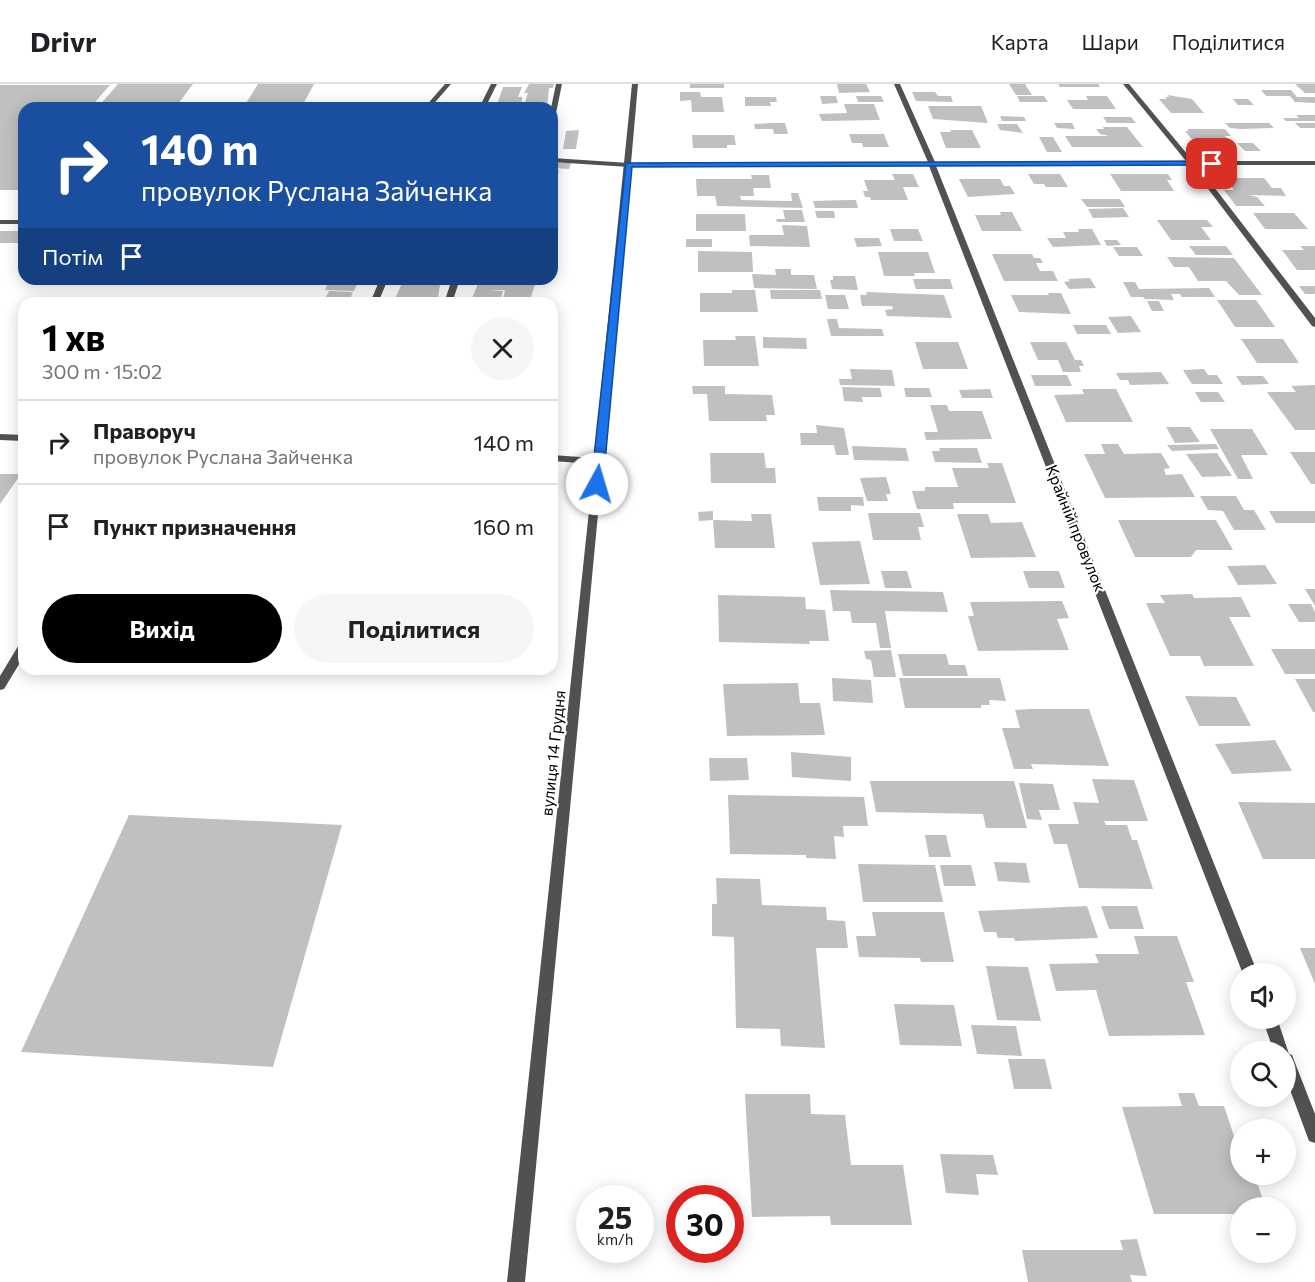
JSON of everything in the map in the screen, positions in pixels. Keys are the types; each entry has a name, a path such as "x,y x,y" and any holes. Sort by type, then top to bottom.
{"street":[{"path":"432,102 448,84"},
{"path":"485,102 494,84"},
{"path":"555,102 559,84"},
{"name":"вулиця 14 Грудня","path":"516,1282 635,84"},
{"name":"Крайній провулок","path":"897,84 932,164 1247,963"},
{"path":"1126,84 1192,164 1315,324"},
{"path":"558,160 628,165 1315,163"},
{"path":"0,222 18,222"},
{"path":"0,437 18,438"},
{"path":"558,458 599,461"},
{"path":"0,687 18,656"},
{"path":"1296,1086 1315,1135"}],"building":[{"path":"118,84 193,84 180,102 102,102"},
{"path":"258,84 314,84 304,102 247,102"},
{"path":"529,84 554,84 553,88 549,88 548,102 525,102 528,93 524,93"},
{"path":"690,84 724,84 724,88 690,88"},
{"path":"837,84 866,84 870,92 839,93"},
{"path":"1009,84 1025,84 1032,95 1016,95"},
{"path":"1058,84 1098,84 1100,87 1060,87"},
{"path":"1295,84 1315,84 1315,93 1305,93"},
{"path":"0,85 110,85 95,102 18,102 18,190 0,190"},
{"path":"503,87 522,87 518,97 522,97 522,102 498,102"},
{"path":"1261,90 1291,90 1297,97 1315,97 1315,103 1295,102 1290,96 1266,96"},
{"path":"680,92 700,92 701,97 722,97 724,112 692,112 691,100 680,101"},
{"path":"912,92 935,92 938,96 951,96 953,102 916,101"},
{"path":"1167,95 1192,99 1204,113 1171,113 1159,99 1167,99 1165,97 1169,97"},
{"path":"820,96 836,96 838,103 822,104"},
{"path":"856,96 881,96 884,102 858,102"},
{"path":"1017,96 1044,96 1048,102 1020,102"},
{"path":"1086,96 1107,96 1116,109 1073,109 1067,100 1088,100"},
{"path":"745,97 776,97 777,102 770,102 771,106 745,106"},
{"path":"1233,99 1248,99 1254,105 1238,105"},
{"path":"844,104 874,104 880,120 822,121 819,114 847,113"},
{"path":"928,106 981,106 988,123 933,119"},
{"path":"1296,115 1315,115 1315,121 1286,121 1283,118 1299,118"},
{"path":"1000,116 1024,117 1026,121 1002,121"},
{"path":"1103,117 1131,117 1136,123 1107,123"},
{"path":"785,123 788,134 774,134 773,129 755,129 754,124"},
{"path":"1054,123 1072,123 1075,129 1057,128"},
{"path":"1225,123 1269,123 1274,128 1230,128"},
{"path":"1295,123 1315,123 1315,128 1300,128"},
{"path":"997,124 1017,124 1023,133 1000,130"},
{"path":"1103,127 1127,127 1143,147 1072,147 1065,136 1109,136 1100,134 1096,129 1104,129"},
{"path":"1187,129 1225,129 1231,136 1225,136 1235,147 1198,147 1185,131 1189,131"},
{"path":"579,130 576,149 563,149 566,131"},
{"path":"950,130 972,130 981,148 946,148 940,132 951,132"},
{"path":"849,134 884,134 889,147 863,147 862,143 852,143"},
{"path":"692,135 734,135 736,145 727,145 727,148 693,148"},
{"path":"1039,137 1053,137 1062,152 1047,152"},
{"path":"1237,143 1253,143 1261,151 1245,151"},
{"path":"558,162 571,163 569,169 558,168"},
{"path":"892,174 913,174 919,187 903,187 908,200 871,200 870,197 865,197 863,191 868,191 864,180 895,180"},
{"path":"1028,174 1060,174 1068,187 1046,187 1044,184 1034,184"},
{"path":"1110,174 1168,174 1172,180 1167,180 1174,191 1121,191"},
{"path":"751,175 769,175 771,188 753,188 754,196 740,196 741,200 792,201 791,193 798,193 803,208 717,206 715,196 697,196 696,179 752,179"},
{"path":"1224,178 1264,178 1272,188 1281,188 1286,196 1249,195 1257,197 1265,206 1236,206 1224,190 1234,190"},
{"path":"959,179 1000,179 1004,186 1010,186 1015,194 968,197"},
{"path":"1081,199 1120,199 1125,207 1087,207"},
{"path":"856,200 858,208 815,208 813,201"},
{"path":"1123,208 1129,217 1093,218 1088,209"},
{"path":"783,210 802,210 805,222 777,222 776,219 785,219"},
{"path":"815,211 834,211 835,218 817,218"},
{"path":"1000,212 1012,212 1022,231 982,231 975,215 1001,215"},
{"path":"1253,213 1294,213 1308,229 1265,229"},
{"path":"696,214 745,214 746,231 696,231"},
{"path":"1157,220 1207,220 1213,227 1201,227 1211,240 1171,240"},
{"path":"782,225 807,226 810,247 750,246 749,235 784,235"},
{"path":"890,229 918,229 923,241 894,241"},
{"path":"1078,229 1092,229 1101,245 1053,247 1047,238 1066,238 1063,232 1079,232"},
{"path":"0,231 18,231 18,243 0,243"},
{"path":"854,238 879,238 882,246 857,247"},
{"path":"686,239 712,239 712,247 686,247"},
{"path":"1104,240 1117,240 1121,245 1107,246"},
{"path":"1189,246 1226,246 1233,255 1196,255"},
{"path":"1300,246 1315,246 1315,270 1297,270 1282,250 1304,250"},
{"path":"1113,247 1137,247 1143,256 1119,256"},
{"path":"698,251 752,252 753,272 698,272"},
{"path":"878,252 928,252 935,273 914,273 915,276 884,276"},
{"path":"992,254 1032,254 1034,258 1040,258 1043,263 1036,263 1040,271 1053,271 1058,281 1004,281"},
{"path":"1167,257 1234,258 1262,295 1239,295 1226,281 1198,281 1189,267 1174,267"},
{"path":"775,269 791,269 791,275 814,275 817,289 754,288 752,274 776,275"},
{"path":"833,276 855,276 858,290 832,289 830,280 833,280"},
{"path":"1090,278 1096,288 1069,289 1064,282 1070,281 1068,279"},
{"path":"913,279 950,279 953,289 916,289"},
{"path":"1123,282 1135,282 1139,289 1209,288 1215,297 1182,297 1180,294 1171,294 1174,300 1131,297"},
{"path":"327,285 356,285 354,291 325,290"},
{"path":"401,285 440,285 438,297 396,297"},
{"path":"477,285 535,285 531,297 503,297 505,290 490,290 503,291 501,297 472,297"},
{"path":"1299,286 1315,286 1315,294 1305,294"},
{"path":"732,290 755,290 758,312 700,312 700,293 732,293"},
{"path":"770,290 820,290 822,299 771,299"},
{"path":"329,291 353,292 351,297 326,297"},
{"path":"866,292 944,295 952,318 887,316 885,310 893,309 892,306 862,306 860,295 867,295"},
{"path":"1048,293 1061,293 1071,314 1019,312 1011,295 1049,295"},
{"path":"825,295 845,295 849,309 828,309"},
{"path":"1217,300 1256,300 1275,327 1235,327"},
{"path":"1147,301 1159,301 1164,311 1152,311"},
{"path":"1131,316 1141,332 1118,333 1108,317"},
{"path":"827,319 837,319 839,328 882,329 884,336 831,336"},
{"path":"1073,325 1106,325 1111,334 1077,334"},
{"path":"735,336 755,336 759,366 704,366 703,340 736,340"},
{"path":"763,337 806,338 807,349 763,348"},
{"path":"1241,339 1283,339 1299,363 1257,363"},
{"path":"915,342 958,342 968,369 923,369"},
{"path":"1030,342 1066,342 1075,360 1081,360 1084,366 1079,366 1081,372 1063,372 1058,360 1038,360"},
{"path":"850,369 892,370 895,386 840,385 839,379 852,379"},
{"path":"1204,369 1208,375 1217,375 1223,384 1192,384 1183,370"},
{"path":"1161,372 1169,384 1130,385 1128,380 1120,380 1116,373"},
{"path":"1031,375 1067,375 1072,386 1035,386"},
{"path":"1236,376 1263,376 1269,384 1242,385"},
{"path":"1315,385 1315,430 1295,430 1267,392 1296,392 1291,386"},
{"path":"692,386 725,386 725,394 772,395 775,415 766,415 767,421 709,421 707,394 693,394"},
{"path":"842,387 880,388 882,397 862,397 863,402 844,401"},
{"path":"904,388 929,388 932,397 906,397"},
{"path":"990,389 993,398 962,398 959,390"},
{"path":"1082,389 1116,389 1133,422 1066,422 1054,395 1084,394"},
{"path":"1195,392 1218,392 1225,402 1201,402"},
{"path":"930,405 947,405 949,411 982,411 992,439 926,440 924,432 938,432"},
{"path":"816,425 844,428 849,455 836,455 834,445 801,445 800,433 817,433"},
{"path":"1166,427 1190,427 1200,442 1175,443"},
{"path":"1210,429 1252,429 1268,455 1241,455 1253,479 1238,479"},
{"path":"1101,444 1118,444 1124,454 1161,453 1170,468 1164,469 1166,475 1182,474 1195,497 1105,498 1084,454 1105,454"},
{"path":"1216,444 1219,449 1172,451 1167,445"},
{"path":"852,446 906,448 909,461 854,460"},
{"path":"939,448 977,448 982,463 935,462 932,451 940,451"},
{"path":"1290,452 1315,452 1315,484 1311,484"},
{"path":"710,453 764,453 766,468 775,468 776,483 711,483"},
{"path":"1217,453 1232,476 1202,477 1186,454"},
{"path":"987,463 1002,463 1016,503 953,503 954,509 917,509 912,491 925,491 925,487 958,487 952,468 989,468"},
{"path":"0,474 18,474 18,478 0,504"},
{"path":"886,477 891,494 886,494 888,501 867,501 860,478"},
{"path":"1200,496 1236,496 1244,510 1254,510 1266,530 1234,530 1223,511 1208,510"},
{"path":"817,497 863,497 864,506 851,505 851,511 819,511"},
{"path":"713,511 713,520 699,521 698,512"},
{"path":"1269,511 1315,511 1315,523 1276,523"},
{"path":"868,513 920,513 924,527 918,527 921,540 873,540"},
{"path":"751,514 771,514 775,548 715,548 713,520 752,521"},
{"path":"957,514 988,514 991,523 1022,522 1036,557 971,558"},
{"path":"1118,520 1216,520 1233,550 1196,550 1191,557 1135,557"},
{"path":"860,541 870,584 820,585 812,542"},
{"path":"1265,565 1277,584 1238,585 1227,566"},
{"path":"881,571 907,571 912,588 885,588"},
{"path":"1023,571 1059,571 1065,588 1029,588"},
{"path":"1305,589 1315,589 1315,606"},
{"path":"830,590 943,592 948,612 885,611 891,648 880,648 876,623 852,623 850,611 833,611"},
{"path":"1192,594 1194,598 1241,597 1251,617 1229,617 1254,666 1204,666 1200,656 1170,656 1146,603 1165,603 1160,595"},
{"path":"718,595 805,597 806,609 825,610 829,641 809,641 810,644 719,642"},
{"path":"1062,601 1069,618 1057,619 1069,650 978,651 968,616 974,616 970,602"},
{"path":"1288,604 1311,604 1315,612 1315,622 1299,622"},
{"path":"1271,649 1315,649 1315,674 1285,674"},
{"path":"891,650 896,677 874,677 871,660 866,659 864,651"},
{"path":"898,654 946,654 949,665 965,665 968,676 903,676"},
{"path":"832,678 871,680 873,703 833,701"},
{"path":"899,678 1000,678 1006,701 989,700 990,705 981,705 981,708 905,708"},
{"path":"1295,679 1315,679 1315,712 1313,712"},
{"path":"798,683 800,703 820,703 825,735 727,736 723,684"},
{"path":"1185,696 1236,697 1251,726 1199,726"},
{"path":"1089,709 1109,766 1031,764 1033,769 1014,769 1002,728 1020,728 1015,710"},
{"path":"1275,740 1292,771 1232,774 1215,744"},
{"path":"791,752 851,757 851,781 792,777"},
{"path":"709,758 747,758 749,780 710,781"},
{"path":"1092,779 1134,780 1148,821 1104,821 1106,825 1127,825 1132,840 1137,840 1153,889 1079,888 1067,844 1054,844 1048,824 1079,824 1073,802 1099,803"},
{"path":"870,781 1014,781 1027,828 986,828 983,814 876,812"},
{"path":"1019,783 1053,784 1060,810 1039,810 1042,820 1027,819"},
{"path":"728,795 864,797 868,826 843,826 844,837 834,836 836,859 806,858 806,855 730,854"},
{"path":"1238,802 1315,803 1315,859 1263,859"},
{"path":"129,815 342,825 273,1067 21,1052"},
{"path":"925,835 946,835 951,857 929,857"},
{"path":"994,862 1026,863 1030,883 998,881"},
{"path":"858,864 935,865 943,902 863,902"},
{"path":"940,865 971,865 976,886 944,886"},
{"path":"716,878 760,879 762,905 826,907 827,920 845,921 848,948 816,948 825,1048 781,1046 780,1029 736,1028 734,937 712,936 712,904 717,904"},
{"path":"1087,906 1098,938 1015,941 1014,938 998,938 996,932 984,932 978,911"},
{"path":"1101,906 1137,906 1144,929 1109,929"},
{"path":"872,912 944,912 954,962 921,962 920,958 859,957 856,936 876,936"},
{"path":"1134,936 1177,936 1194,982 1186,982 1205,1035 1109,1036 1096,990 1056,991 1049,964 1099,963 1095,954 1139,954"},
{"path":"1300,948 1315,948 1315,984"},
{"path":"986,966 1028,967 1041,1021 997,1020"},
{"path":"894,1004 954,1005 962,1046 900,1045"},
{"path":"971,1025 1016,1026 1022,1056 977,1054"},
{"path":"1008,1059 1045,1059 1052,1089 1014,1089"},
{"path":"1178,1093 1194,1093 1199,1106 1224,1106 1230,1124 1230,1185 1258,1185 1262,1197 1230,1197 1230,1214 1154,1214 1122,1107 1182,1106"},
{"path":"745,1094 810,1094 811,1114 845,1115 851,1165 903,1165 912,1225 831,1225 830,1216 752,1217"},
{"path":"940,1154 993,1155 998,1175 976,1174 979,1195 946,1193"},
{"path":"1137,1239 1147,1276 1130,1275 1132,1282 1028,1282 1022,1250 1123,1250 1120,1240"}],"route":[{"path":"597,484 628,165 1212,164"}]}
